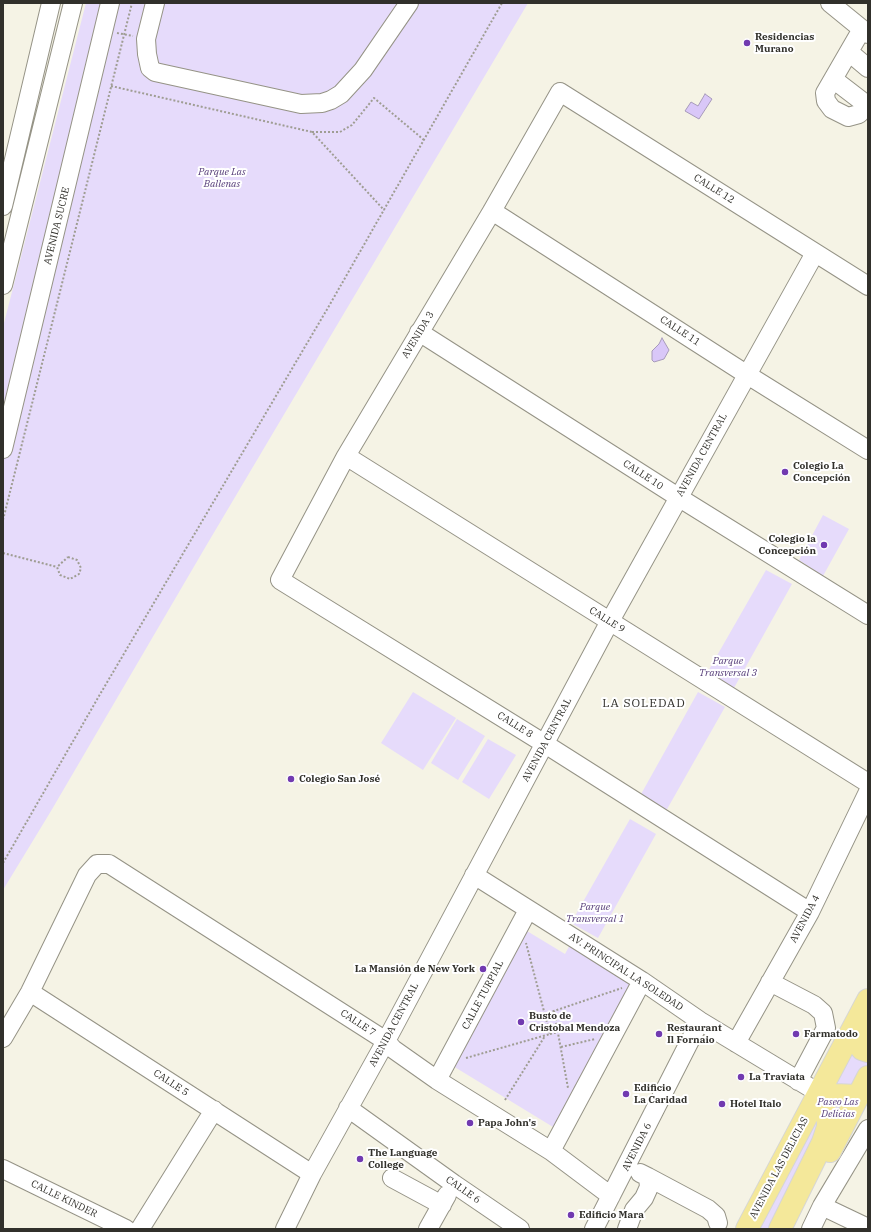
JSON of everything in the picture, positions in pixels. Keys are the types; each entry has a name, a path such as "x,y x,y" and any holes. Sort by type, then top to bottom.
{"main road":[{"path":"863,1015 856,1040 862,1049 868,1051"},
{"path":"863,1015 840,1069 845,1085 865,1090"},
{"name":"AVENIDA LAS DELICIAS","path":"747,1229 819,1093 863,1015"},
{"path":"780,1229 823,1142 828,1127 828,1121 819,1093 865,1090"},
{"path":"791,1229 865,1090"},
{"path":"800,1130 808,1127 817,1128 823,1134 823,1142"}],"street":[{"path":"3,206 51,3"},
{"path":"3,285 73,3"},
{"name":"AVENIDA SUCRE","path":"3,449 110,3"},
{"path":"155,3 146,39 150,68 155,72 301,104 322,103 341,94 363,70 409,3"},
{"path":"830,3 865,32 849,52 833,79 825,93 826,101 832,109 848,117 859,114 867,104 833,79"},
{"path":"849,52 868,68"},
{"name":"AVENIDA 3","path":"280,580 346,456 492,211 560,92"},
{"name":"CALLE 12","path":"560,92 868,286"},
{"name":"CALLE 11","path":"492,211 746,374 868,450"},
{"name":"AVENIDA CENTRAL","path":"285,1229 312,1174 386,1041 474,875 546,744 610,621 746,374 815,253"},
{"name":"CALLE 10","path":"419,332 678,497 868,615"},
{"name":"CALLE 9","path":"346,456 868,783"},
{"name":"CALLE 8","path":"280,580 546,744 810,912"},
{"name":"AVENIDA 4","path":"736,1043 810,912 868,792"},
{"name":"CALLE 7","path":"30,992 87,875 97,864 109,864 386,1041 393,1049 442,1072 611,1196"},
{"name":"AV. PRINCIPAL LA SOLEDAD","path":"474,875 524,917 642,982 700,1021 819,1093"},
{"name":"CALLE TURPIAL","path":"442,1072 524,917"},
{"path":"551,1151 642,982"},
{"path":"770,982 814,1005 823,1013 826,1028 798,1080"},
{"path":"3,1038 30,992"},
{"name":"CALLE 5","path":"30,992 312,1174"},
{"name":"AVENIDA 6","path":"594,1229 700,1021"},
{"name":"CALLE 6","path":"348,1108 520,1229"},
{"path":"140,1229 214,1110"},
{"path":"811,1229 822,1206 868,1129"},
{"path":"627,1166 708,1209 716,1216 722,1227"},
{"name":"CALLE KINDER","path":"3,1169 126,1229"},
{"path":"627,1229 634,1210 644,1198 649,1187 648,1177"},
{"path":"392,1178 442,1205"},
{"path":"428,1229 454,1184"},
{"path":"822,1206 868,1228"}],"path":[{"path":"3,520 132,3"},
{"path":"3,863 99,696 329,306 502,3"},
{"path":"104,30 146,39"},
{"path":"111,86 312,132 340,132 352,125 374,98 424,140"},
{"path":"312,132 384,210"},
{"path":"3,553 57,566"},
{"path":"68,557 77,560 81,568 79,574 70,579 60,575 57,566 68,557"},
{"path":"524,917 550,1034"},
{"path":"545,1014 642,982"},
{"path":"554,1011 572,1112"},
{"path":"442,1072 558,1032"},
{"path":"505,1100 546,1035"},
{"path":"561,1047 613,1035"}],"green space":[{"name":"Parque Las Ballenas","path":"86,3 528,3 3,890 3,327"},
{"name":"Colegio la Concepción","path":"823,515 849,529 823,576 799,560"},
{"name":"Parque Transversal 3","path":"766,570 792,584 734,688 707,673"},
{"path":"413,692 456,718 423,770 381,743"},
{"path":"698,692 725,707 666,811 640,796"},
{"path":"457,719 485,736 458,780 431,763"},
{"path":"488,739 516,755 489,799 462,782"},
{"name":"Parque Transversal 1","path":"630,819 656,834 598,938 571,923"},
{"path":"522,928 565,954 572,941 638,983 558,1130 448,1063"},
{"name":"Paseo Las Delicias","path":"868,1000 868,1077 780,1229 747,1229"}],"shaded area":[{"path":"705,94 712,99 699,119 685,111 691,102 698,106"},
{"path":"662,338 669,350 664,359 654,362 652,360 652,351 659,344"}],"place":[{"name":"Residencias Murano","path":"747,43"},
{"name":"Colegio La Concepción","path":"785,472"},
{"name":"Colegio la Concepción","path":"824,545"},
{"name":"Colegio San José","path":"291,779"},
{"name":"La Mansión de New York","path":"483,969"},
{"name":"Busto de Cristobal Mendoza","path":"521,1022"},
{"name":"Restaurant Il Fornaio","path":"659,1034"},
{"name":"Farmatodo","path":"796,1034"},
{"name":"La Traviata","path":"741,1077"},
{"name":"Edificio La Caridad","path":"626,1094"},
{"name":"Hotel Italo","path":"722,1104"},
{"name":"Papa John's","path":"470,1123"},
{"name":"The Language College","path":"360,1159"},
{"name":"Edificio Mara","path":"571,1215"}],"district":[{"name":"LA SOLEDAD","path":"644,704"}]}
